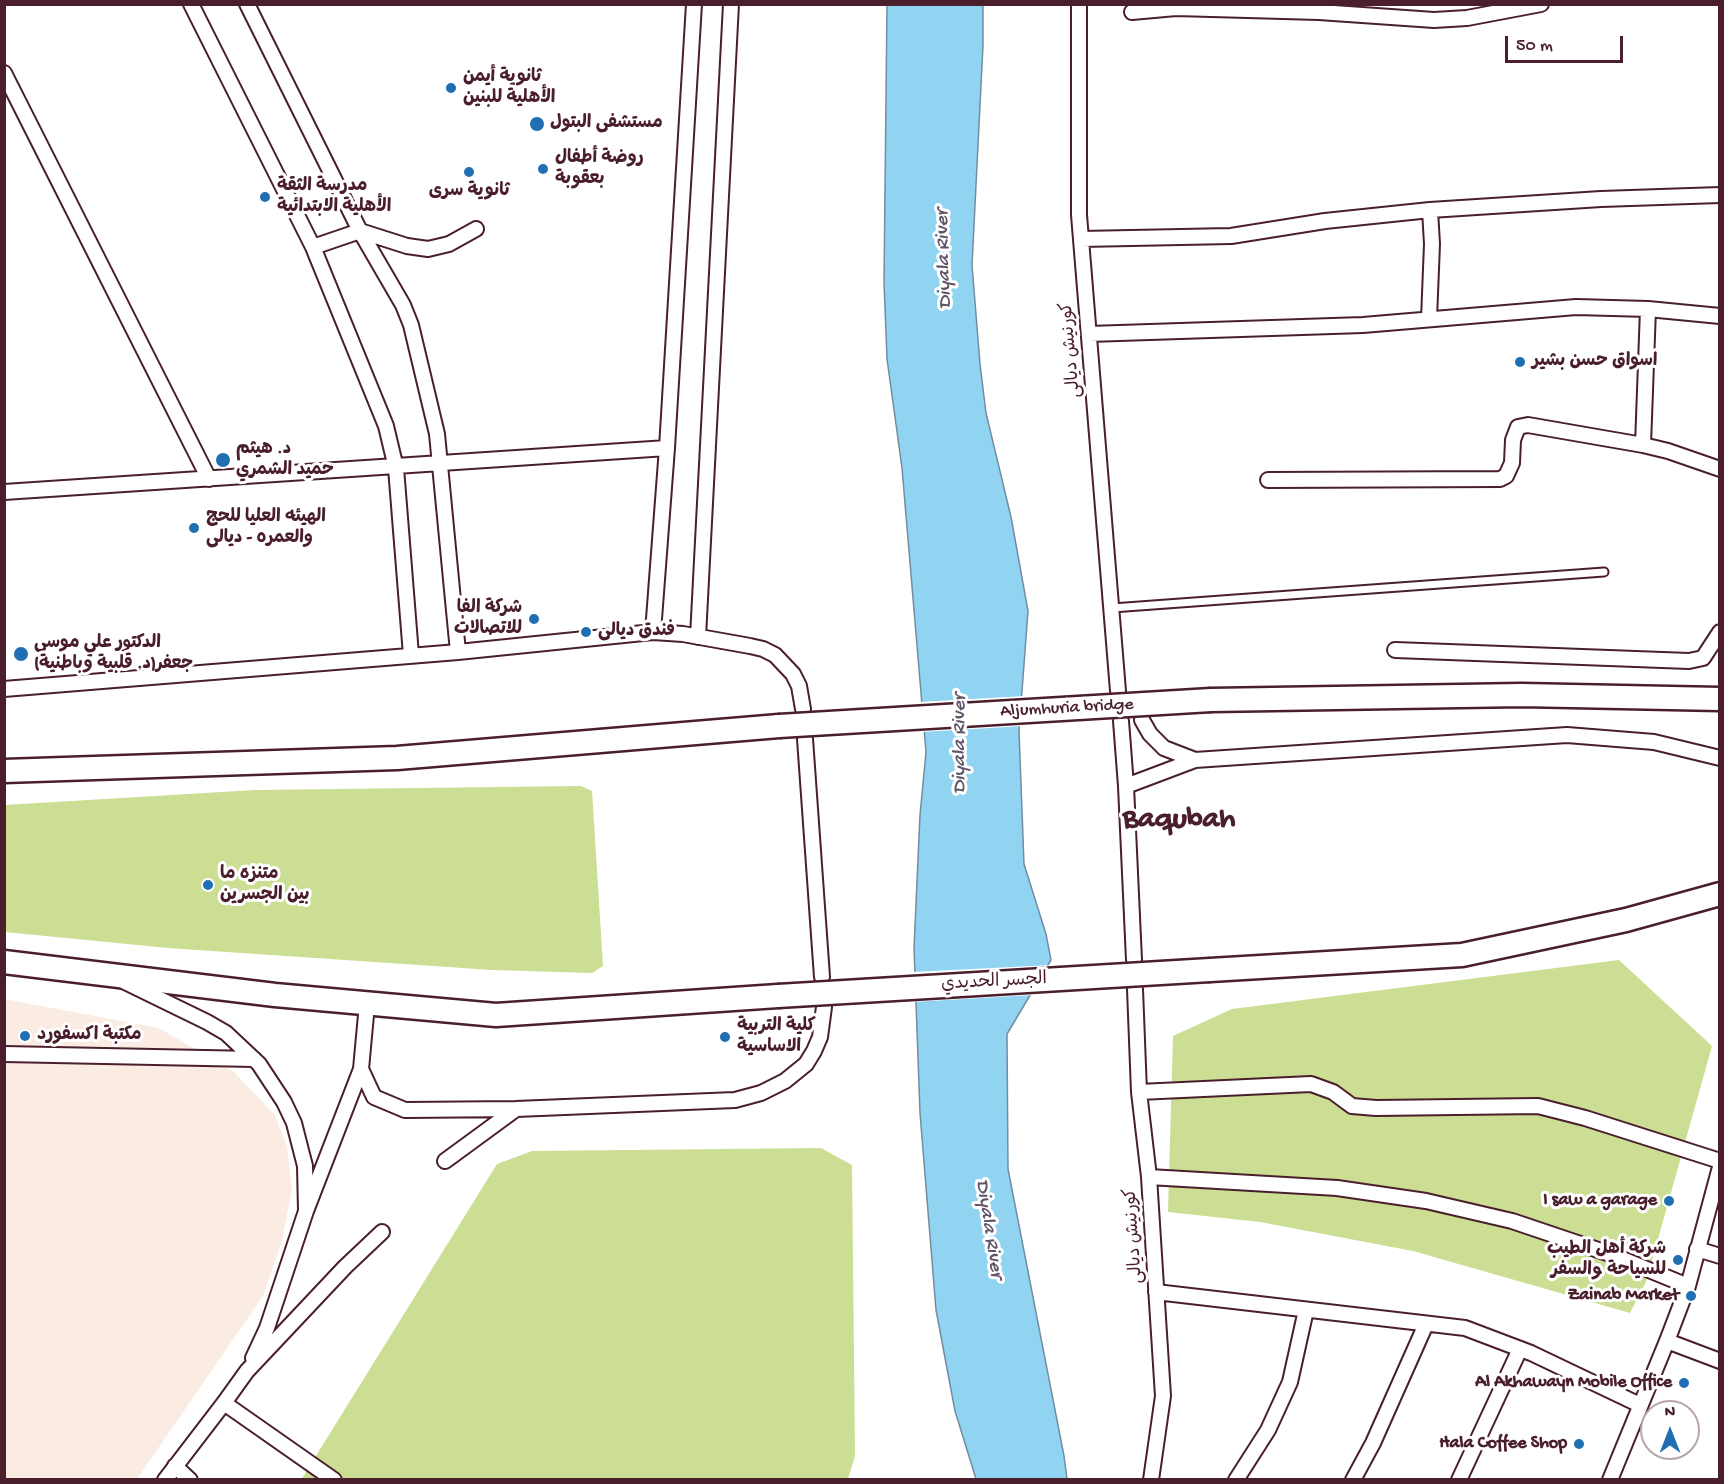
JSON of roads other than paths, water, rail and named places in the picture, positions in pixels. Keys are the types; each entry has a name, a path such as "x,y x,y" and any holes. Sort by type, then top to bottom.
{"main road":[{"name":"Aljumhuria bridge","path":"4,771 397,758 779,726 1211,700 1522,694 1719,699"},
{"name":"الجسر الحديدي","path":"4,962 367,1004 496,1015 1462,955 1626,920 1719,894"}],"street":[{"path":"191,4 313,247 381,413 396,468 411,655"},
{"path":"247,4 360,231 398,296 411,325 435,419 458,652"},
{"path":"653,632 667,448 694,4"},
{"path":"698,637 731,4"},
{"name":"كورنيش ديالى","path":"1079,4 1079,215 1116,668 1123,691"},
{"path":"1132,12 1176,8 1319,12 1434,20 1467,18 1541,4"},
{"path":"4,73 208,478"},
{"path":"1081,239 1231,236 1325,220 1430,210 1601,199 1719,195"},
{"path":"1429,319 1432,244 1430,210"},
{"path":"313,247 360,231 407,246 428,249 449,244 476,229"},
{"path":"1089,334 1363,325 1576,307 1648,309 1719,316"},
{"path":"1643,445 1648,309"},
{"path":"1268,480 1500,479 1506,476 1512,463 1513,440 1518,427 1528,425 1643,445 1668,451 1719,469"},
{"path":"4,492 396,468 667,448"},
{"path":"4,689 458,652 653,632 698,637 756,648 775,655 793,674 799,686 803,709"},
{"path":"1395,650 1689,661 1703,658 1719,632"},
{"path":"1142,720 1150,734 1164,748 1195,760"},
{"path":"1120,721 1126,786 1134,960"},
{"path":"1126,786 1195,760 1567,735 1654,741 1719,758"},
{"path":"805,739 822,977"},
{"path":"110,975 207,1022 226,1034 254,1059 273,1083 294,1123 305,1166 306,1211"},
{"name":"كورنيش ديالى","path":"1135,989 1139,1092 1149,1177 1163,1396 1151,1479"},
{"path":"247,1371 267,1328 306,1211 361,1069 367,1004"},
{"path":"361,1069 374,1097 405,1110 516,1109 735,1101 761,1093 785,1081 810,1057 820,1037 824,1007"},
{"path":"4,1054 254,1059"},
{"path":"1139,1092 1311,1084 1333,1092 1352,1106 1376,1108 1538,1106 1585,1118 1719,1161"},
{"path":"445,1161 516,1109"},
{"path":"1642,1400 1688,1286 1719,1167"},
{"path":"1149,1177 1337,1188 1426,1201 1512,1221 1610,1254 1688,1286"},
{"path":"165,1479 247,1371 345,1267 382,1232"},
{"path":"1697,1249 1719,1256"},
{"path":"1156,1293 1465,1328 1520,1349 1640,1405 1610,1479"},
{"path":"1236,1479 1268,1430 1290,1382 1306,1310"},
{"path":"1353,1479 1373,1443 1426,1324"},
{"path":"1667,1341 1719,1361"},
{"path":"1458,1479 1520,1349"},
{"path":"224,1403 334,1479"},
{"path":"175,1466 190,1479"}],"lane":[{"path":"1112,608 1604,572"}],"water":[{"name":"Diyala River","path":"887,5 983,5 972,265 986,413 1011,517 1028,611 1019,731 1024,864 1046,934 1051,960 1007,1034 1008,1169 1067,1479 976,1479 955,1411 936,1310 920,1113 914,948 920,815 926,752 902,468 887,359 884,282"}],"place":[{"name":"ثانوية أيمن الأهلية للبنين","path":"451,88"},
{"name":"مستشفى البتول","path":"537,124"},
{"name":"روضة أطفال بعقوبة","path":"543,169"},
{"name":"ثانوية سرى","path":"469,172"},
{"name":"مدرسة الثقة الأهلية الابتدائية","path":"265,197"},
{"name":"اسواق حسن بشير","path":"1520,362"},
{"name":"د. هيثم حميد الشمري","path":"223,460"},
{"name":"الهيئه العليا للحج والعمره - ديالى","path":"194,528"},
{"name":"شركة الفا للاتصالات","path":"534,619"},
{"name":"فندق ديالى","path":"586,632"},
{"name":"الدكتور علي موسى جعفر(د. قلبية وباطنية)","path":"21,654"},
{"name":"متنزه ما بين الجسرين","path":"208,885"},
{"name":"مكتبة اكسفورد","path":"25,1036"},
{"name":"كلية التربية الاساسية","path":"725,1037"},
{"name":"I saw a garage","path":"1669,1201"},
{"name":"شركة أهل الطيب للسياحة والسفر","path":"1678,1260"},
{"name":"Zainab Market","path":"1691,1296"},
{"name":"Al Akhawayn Mobile Office","path":"1684,1383"},
{"name":"Hala Coffee Shop","path":"1579,1444"}],"district":[{"name":"Baqubah","path":"1179,821"}]}
